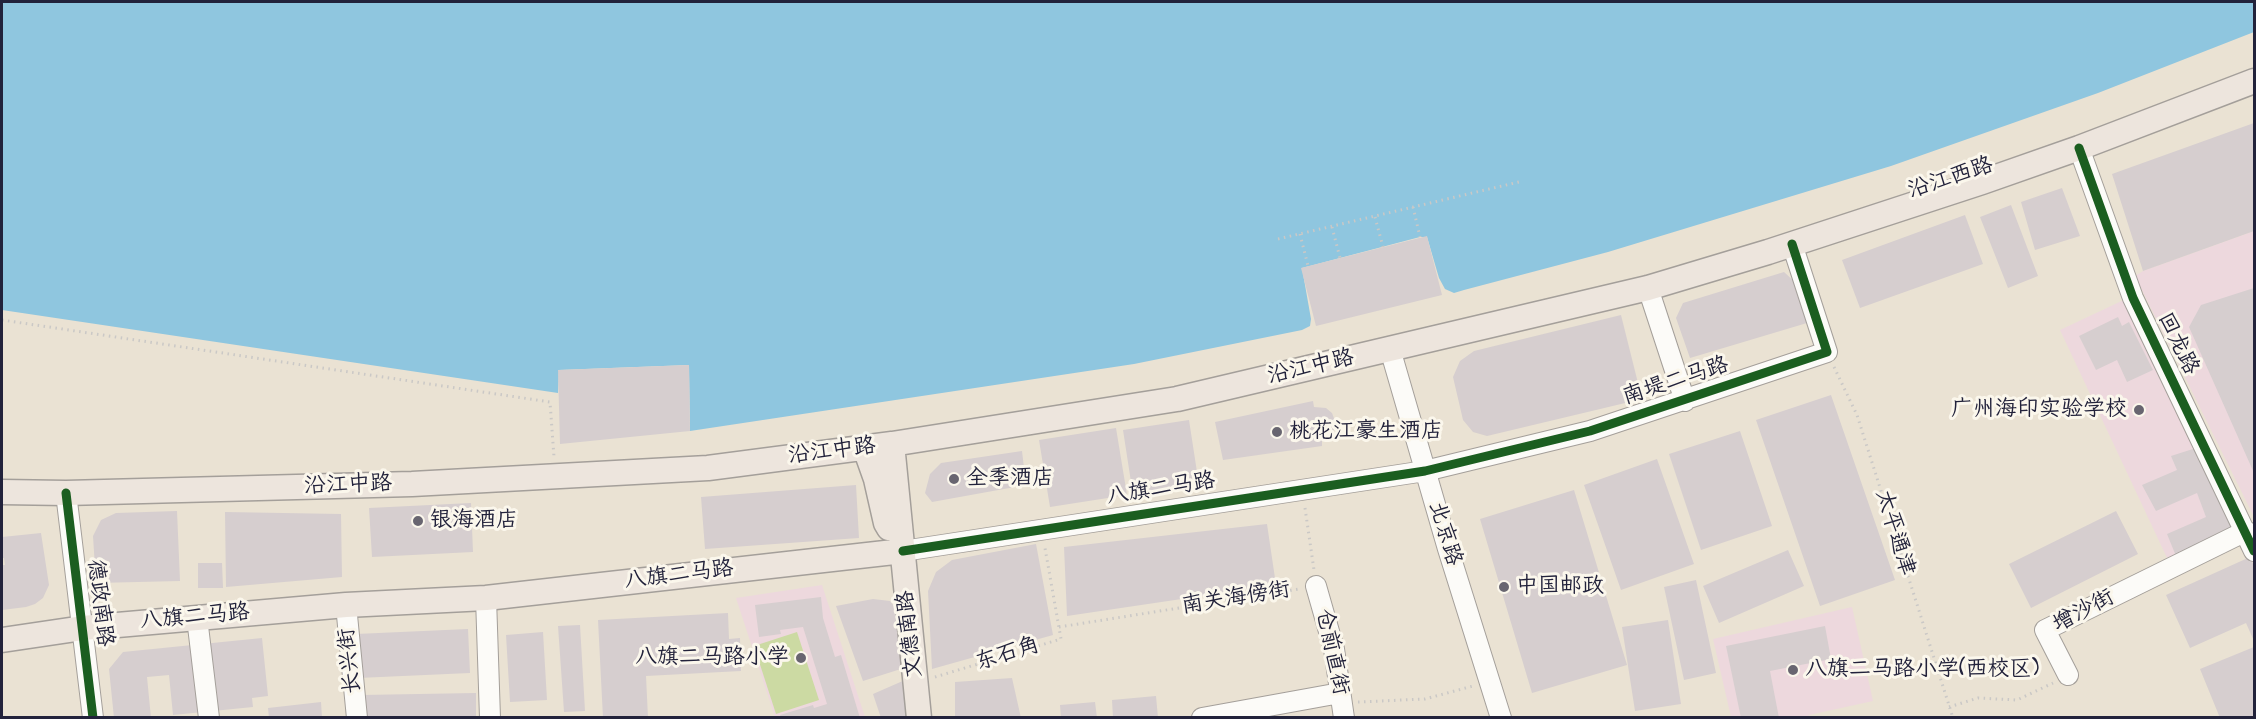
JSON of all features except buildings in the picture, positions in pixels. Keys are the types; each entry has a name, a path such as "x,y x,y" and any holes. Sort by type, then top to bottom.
{"main road":[{"name":"沿江西路","path":"1645,281 2042,149 2254,68"},
{"name":"沿江西路","path":"1645,281 1792,244 1982,183 2254,81"},
{"name":"沿江中路","path":"2,492 66,493 412,484 708,468 865,448 1177,399 1390,349 1645,281"},
{"name":"文德南路","path":"892,444 919,717"},
{"path":"865,448 876,479 886,523 903,550"},
{"name":"八旗二马路","path":"2,640 83,628 346,605 486,598 903,550"}],"street":[{"name":"回龙路","path":"2079,148 2133,298 2254,551"},
{"path":"1792,244 1827,352"},
{"path":"1645,281 1685,400"},
{"name":"北京路","path":"1390,349 1501,717"},
{"name":"南堤二马路","path":"1425,471 1590,431 1827,352"},
{"name":"八旗二马路","path":"903,550 1425,471"},
{"name":"德政南路","path":"66,493 93,717"},
{"name":"增沙街","path":"2068,675 2045,630 2246,531"},
{"name":"仓前直街","path":"1316,586 1334,649 1342,705"},
{"path":"486,598 490,717"},
{"name":"长兴街","path":"346,605 357,717"},
{"path":"197,618 209,717"},
{"path":"1202,717 1342,705"}],"path":[{"path":"1278,239 1523,181"},
{"path":"1413,207 1420,237"},
{"path":"1375,216 1383,247"},
{"path":"1332,227 1340,258"},
{"path":"1300,234 1308,266"},
{"path":"2,320 550,402 555,476"},
{"path":"1949,707 1978,698 2017,700 2068,675"},
{"path":"1342,705 1425,699 1490,682"}],"shaded area":[{"path":"2254,231 2254,517 2135,276 2143,271"},
{"name":"广州海印实验学校","path":"2128,298 2240,529 2168,560 2060,330"},
{"name":"八旗二马路小学","path":"822,585 865,717 775,717 736,598"},
{"name":"八旗二马路小学(西校区)","path":"1852,607 1873,701 1809,715 1809,717 1731,717 1713,639"}],"green space":[{"path":"797,632 819,700 776,714 754,646"}],"water":[{"path":"2,2 2254,2 2254,32 2098,93 1891,166 1608,252 1454,293 1445,289 1439,278 1427,237 1420,237 1302,268 1311,319 1310,326 1302,330 1134,364 690,431 689,365 559,370 558,393 2,310"}],"cycle path":[{"path":"2079,148 2133,298 2254,551"},
{"path":"903,551 1425,471 1590,431 1827,352 1792,244"},
{"path":"66,493 93,718"}],"place":[{"name":"广州海印实验学校","path":"2139,410"},
{"name":"桃花江豪生酒店","path":"1277,432"},
{"name":"全季酒店","path":"954,479"},
{"name":"银海酒店","path":"418,521"},
{"name":"中国邮政","path":"1504,587"},
{"name":"八旗二马路小学","path":"801,658"},
{"name":"八旗二马路小学(西校区)","path":"1793,670"}]}
